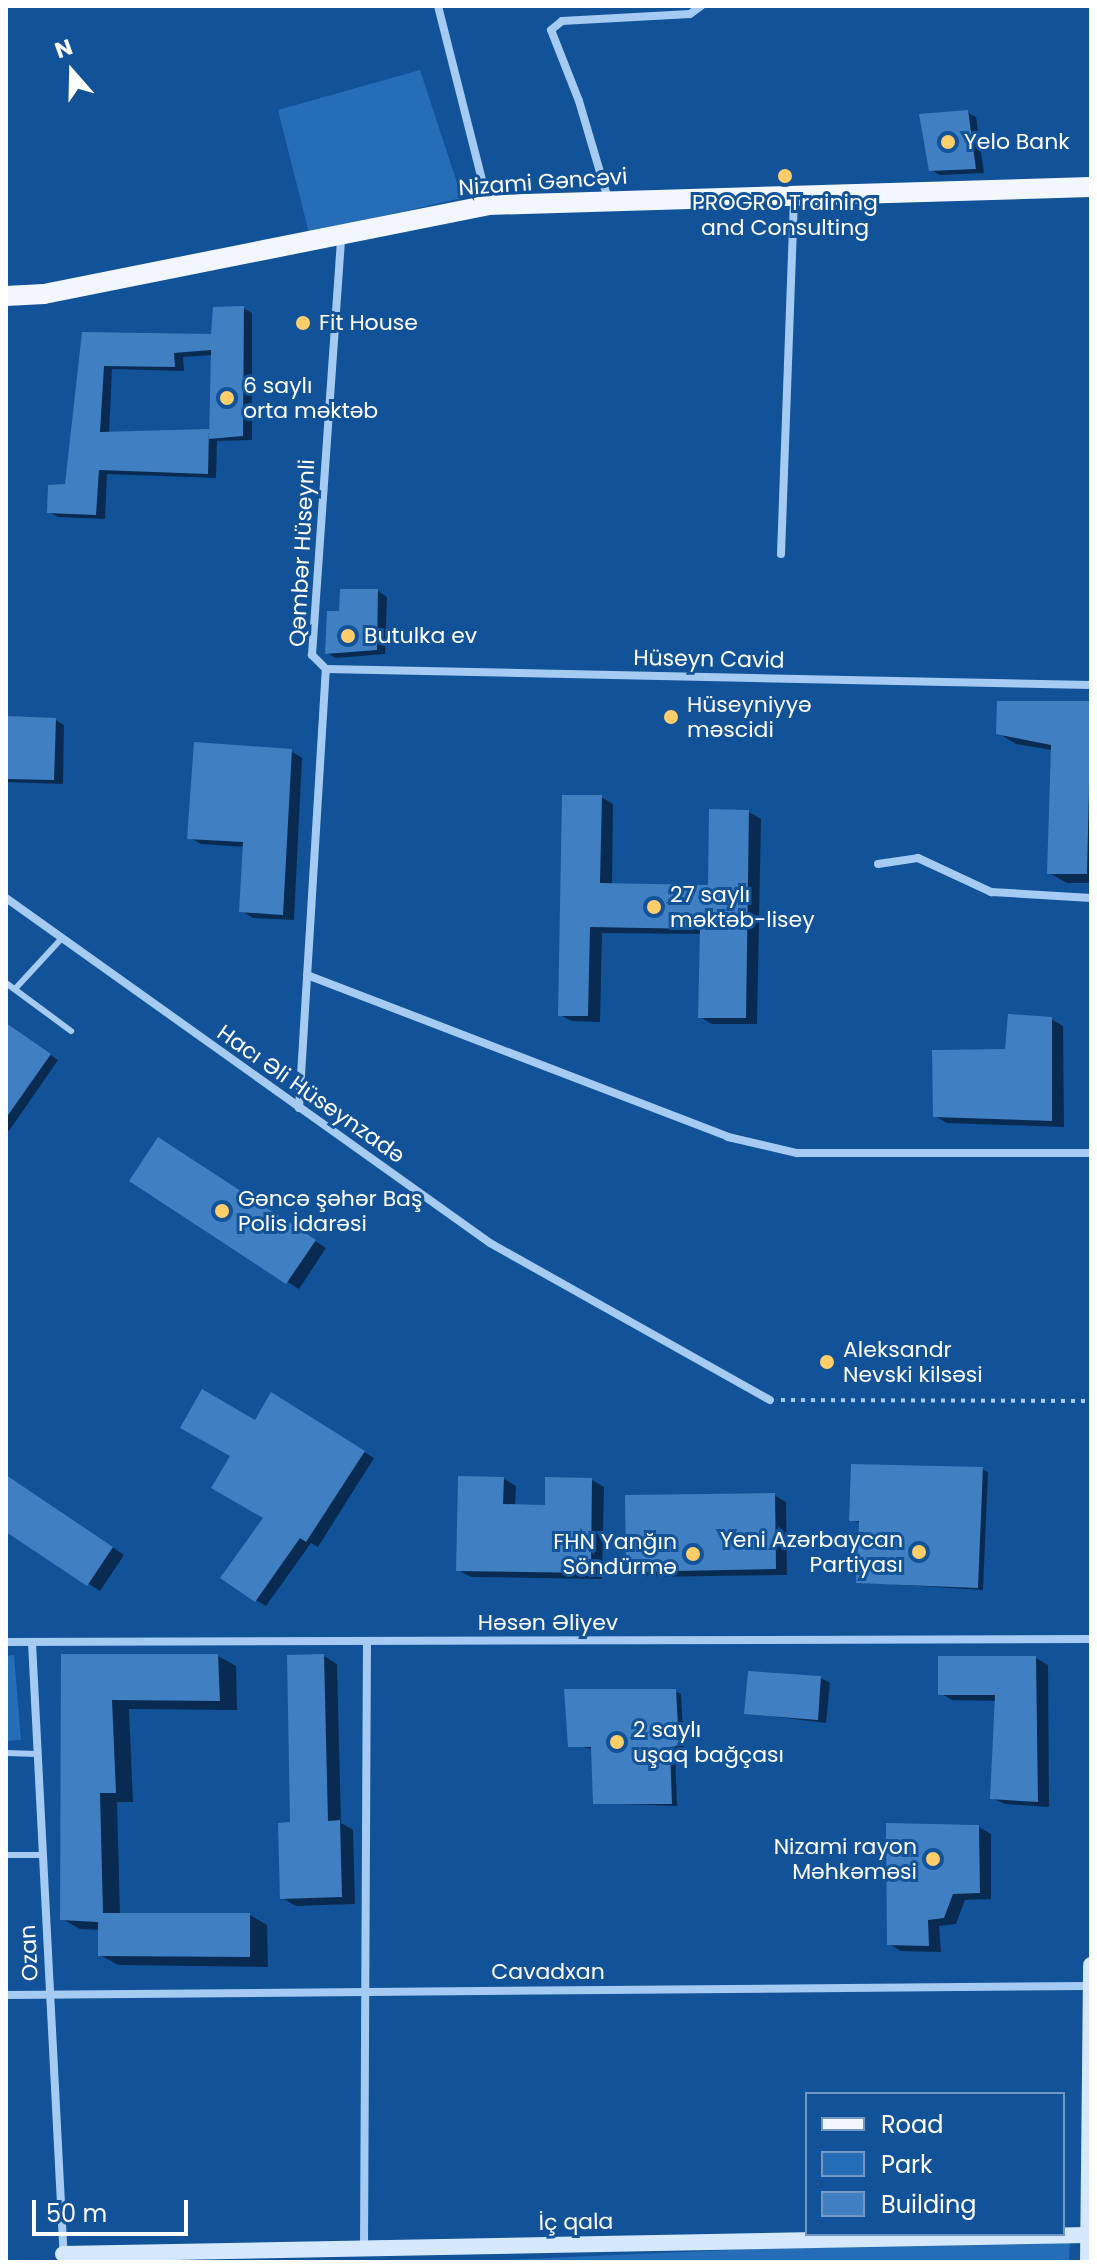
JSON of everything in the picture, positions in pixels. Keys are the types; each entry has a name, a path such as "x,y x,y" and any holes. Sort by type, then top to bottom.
{"main road":[{"name":"Nizami Gəncəvi","path":"6,296 44,294 488,205 794,193 1091,187"}],"street":[{"path":"438,6 488,205"},
{"path":"608,200 579,101 551,30 562,21 690,14 701,6"},
{"path":"781,554 794,193"},
{"name":"Qəmbər Hüseynli","path":"299,1108 326,669 312,655 341,235"},
{"name":"Hüseyn Cavid","path":"326,669 1091,685"},
{"path":"878,864 918,858 991,892 1091,898"},
{"name":"Hacı Əli Hüseynzadə","path":"6,898 490,1243 770,1400"},
{"path":"307,975 728,1137 797,1153 1091,1153"},
{"name":"Həsən Əliyev","path":"6,1642 1091,1639"},
{"path":"364,2248 368,1992 367,1641"},
{"name":"Ozan","path":"32,1643 64,2258"},
{"path":"1088,2262 1091,1965"},
{"name":"Cavadxan","path":"6,1995 1090,1986"},
{"name":"İç qala","path":"1065,2235 1089,2235"},
{"name":"İç qala","path":"64,2258 364,2248 1033,2236"}],"lane":[{"path":"15,989 62,938"},
{"path":"6,983 71,1031"},
{"path":"6,1753 38,1754"},
{"path":"6,1855 42,1855"}],"path":[{"path":"770,1400 1091,1401"}],"green space":[{"path":"420,70 462,198 309,233 278,110"},
{"path":"14,1655 21,1740 6,1741 6,1656"},
{"path":"1070,2235 1069,2262 456,2262 1065,2236"}],"building":[{"name":"Yelo Bank","path":"968,110 976,169 929,171 919,114"},
{"name":"6 saylı orta məktəb","path":"244,306 243,436 209,439 211,350 174,353 175,367 104,366 100,432 209,429 208,474 99,470 96,515 47,513 48,485 65,484 82,332 211,334 213,307"},
{"path":"340,589 378,589 377,650 325,654 327,611 339,611"},
{"path":"997,701 1091,701 1087,874 1047,874 1051,745 996,734"},
{"path":"6,716 56,718 54,780 6,779"},
{"path":"194,742 292,749 283,915 239,912 243,842 187,839"},
{"path":"562,795 602,795 600,883 708,885 709,809 749,810 746,1018 698,1018 700,929 590,927 588,1016 558,1016"},
{"path":"1008,1014 1052,1017 1052,1121 933,1117 932,1050 1005,1049"},
{"path":"6,1023 51,1054 6,1118"},
{"name":"Gəncə şəhər Baş Polis İdarəsi","path":"158,1137 316,1240 286,1284 129,1181"},
{"path":"202,1389 255,1420 271,1392 365,1451 306,1542 300,1538 255,1602 220,1578 263,1518 211,1488 230,1456 180,1428"},
{"name":"Yeni Azərbaycan Partiyası","path":"851,1464 983,1467 978,1588 856,1583 859,1521 849,1521"},
{"path":"6,1475 113,1547 87,1586 6,1532"},
{"path":"458,1476 504,1477 503,1504 545,1505 545,1477 592,1478 591,1573 456,1571"},
{"path":"775,1493 776,1569 626,1572 625,1495"},
{"path":"61,1654 218,1654 220,1701 112,1700 116,1793 100,1793 103,1913 250,1913 250,1957 98,1956 98,1922 60,1920"},
{"path":"324,1654 328,1821 340,1820 342,1897 280,1899 278,1823 290,1822 287,1655"},
{"path":"938,1656 1036,1656 1038,1802 990,1799 995,1695 938,1695"},
{"path":"748,1671 821,1676 818,1720 744,1714"},
{"path":"564,1689 676,1689 679,1746 670,1747 672,1804 593,1804 591,1747 568,1747"},
{"name":"Nizami rayon Məhkəməsi","path":"886,1823 979,1825 980,1893 953,1894 944,1918 928,1920 929,1946 887,1945"}],"place":[{"name":"Yelo Bank","path":"948,142"},
{"name":"PROGRO Training and Consulting","path":"785,176"},
{"name":"Fit House","path":"303,323"},
{"name":"6 saylı orta məktəb","path":"227,398"},
{"name":"Butulka ev","path":"348,636"},
{"name":"Hüseyniyyə məscidi","path":"671,717"},
{"name":"27 saylı məktəb-lisey","path":"654,907"},
{"name":"Gəncə şəhər Baş Polis İdarəsi","path":"222,1211"},
{"name":"Aleksandr Nevski kilsəsi","path":"827,1362"},
{"name":"Yeni Azərbaycan Partiyası","path":"919,1552"},
{"name":"FHN Yanğın Söndürmə","path":"693,1554"},
{"name":"2 saylı uşaq bağçası","path":"617,1742"},
{"name":"Nizami rayon Məhkəməsi","path":"933,1859"}]}
